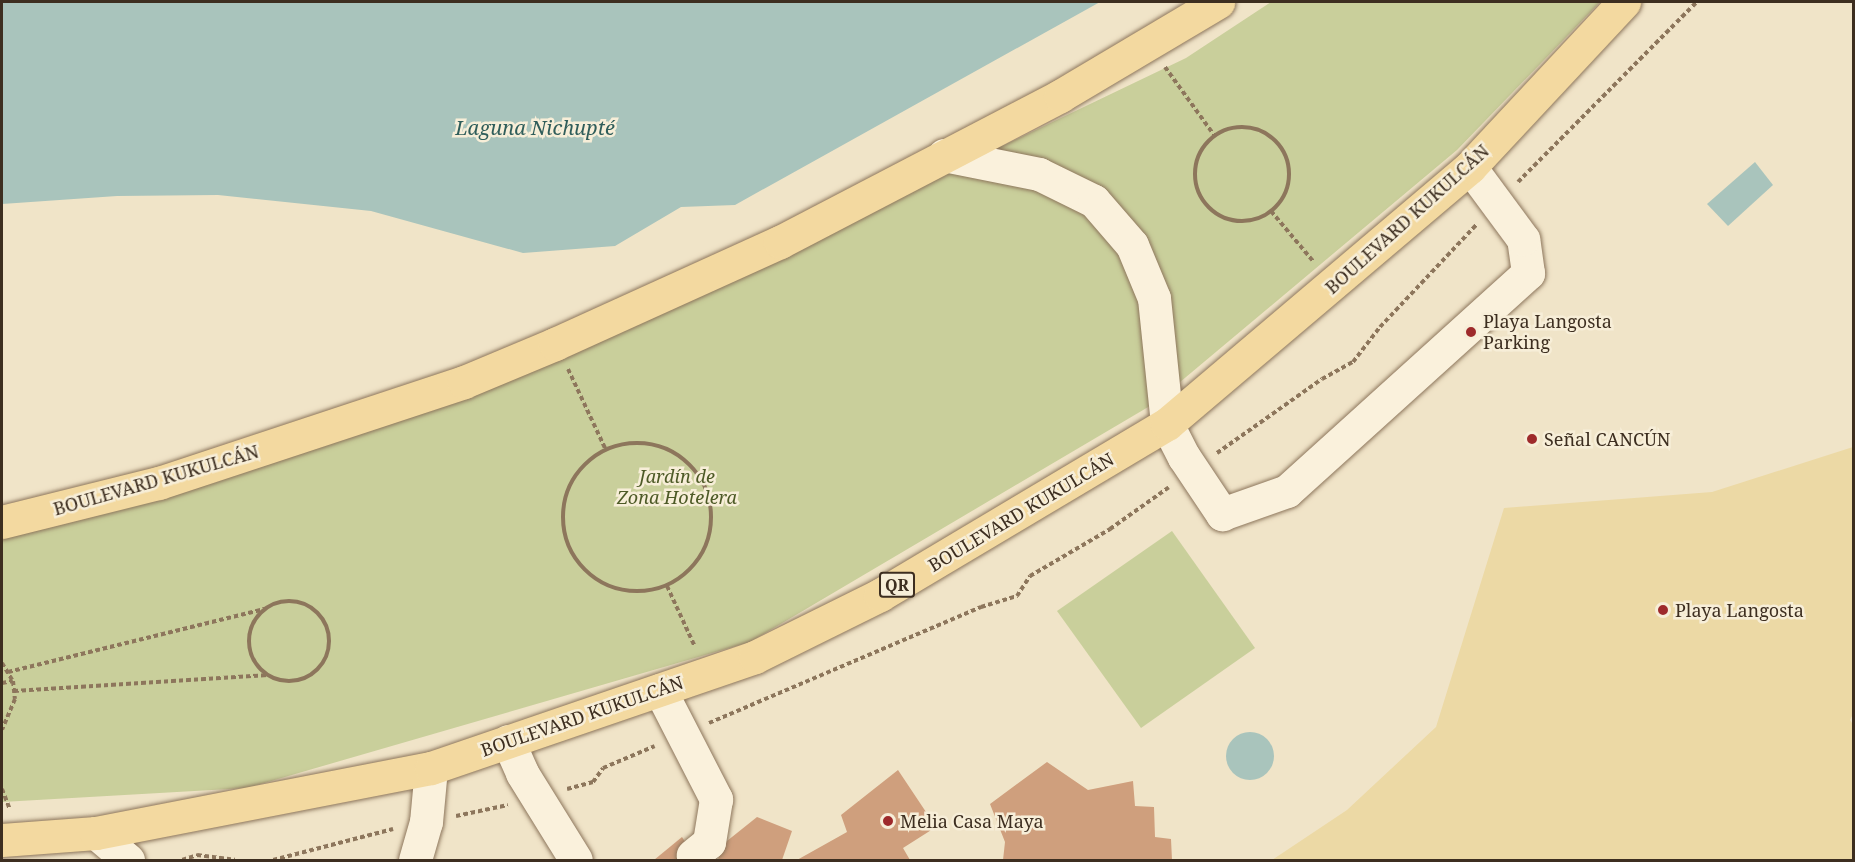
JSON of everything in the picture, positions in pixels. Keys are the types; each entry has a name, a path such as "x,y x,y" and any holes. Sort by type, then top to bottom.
{"main road":[{"name":"BOULEVARD KUKULCÁN","path":"2,522 159,483 464,382 555,344 780,242 1060,96 1147,42 1218,2"},
{"name":"BOULEVARD KUKULCÁN","path":"2,840 96,833 430,768 755,657 880,595 1167,424 1193,398 1333,285 1470,167 1624,2"}],"street":[{"path":"944,155 1039,174 1094,201 1132,245 1154,298 1167,424 1184,457 1222,514 1287,491 1528,273 1523,239 1470,167"},
{"path":"660,690 716,799 709,842 693,855"},
{"path":"508,741 522,773 576,861"},
{"path":"415,861 426,822 430,768"},
{"path":"96,833 128,861"}],"path":[{"path":"1147,42 1214,135"},
{"path":"1231,127 1250,127 1267,133 1280,145 1288,161 1289,180 1284,197 1271,211 1254,220 1235,221 1218,215 1204,202 1195,185 1195,167 1201,149 1214,135 1231,127"},
{"path":"1271,211 1333,285"},
{"path":"555,344 606,450"},
{"path":"635,442 664,447 689,463 706,487 712,516 707,545 691,570 667,586 638,592 610,587 585,572 569,548 562,520 567,491 582,467 606,450 635,442"},
{"path":"667,586 707,672"},
{"path":"8,672 291,601 305,604 324,622 329,636 328,649 315,672 291,681 267,675 14,691"},
{"path":"265,609 256,618 249,643 257,666 267,675"},
{"path":"2,663 13,681 14,691 10,717 2,729"},
{"path":"2,683 13,681"},
{"path":"182,861 197,855 235,861"}],"green space":[{"name":"Jardín de Zona Hotelera","path":"1271,2 1600,2 1457,150 1155,403 750,642 247,788 2,802 2,536 618,330 1186,58"},
{"path":"1172,531 1255,648 1141,728 1057,611"}],"sand":[{"name":"Playa Langosta","path":"1853,447 1854,712 1850,720 1854,726 1853,860 1272,860 1347,810 1436,727 1504,508 1712,492"}],"water":[{"name":"Laguna Nichupté","path":"2,2 1100,2 735,205 681,207 615,246 523,253 371,211 218,195 117,196 2,204"},
{"path":"1755,162 1773,185 1728,226 1707,204"},
{"path":"1245,732 1255,732 1267,739 1274,751 1274,761 1267,773 1255,780 1245,780 1230,769 1226,761 1226,751 1237,736"}],"building":[{"path":"1047,762 1088,790 1133,781 1135,806 1154,807 1155,837 1171,839 1172,860 1003,860 1005,842 990,804"},
{"name":"Melia Casa Maya","path":"898,770 936,827 903,848 910,860 797,860 847,832 841,815"},
{"path":"757,817 792,831 782,860 718,860 722,845"},
{"path":"682,837 697,860 654,860"}],"place":[{"name":"Playa Langosta Parking","path":"1471,332"},
{"name":"Señal CANCÚN","path":"1532,439"},
{"name":"Playa Langosta","path":"1663,610"},
{"name":"Melia Casa Maya","path":"888,821"}]}
